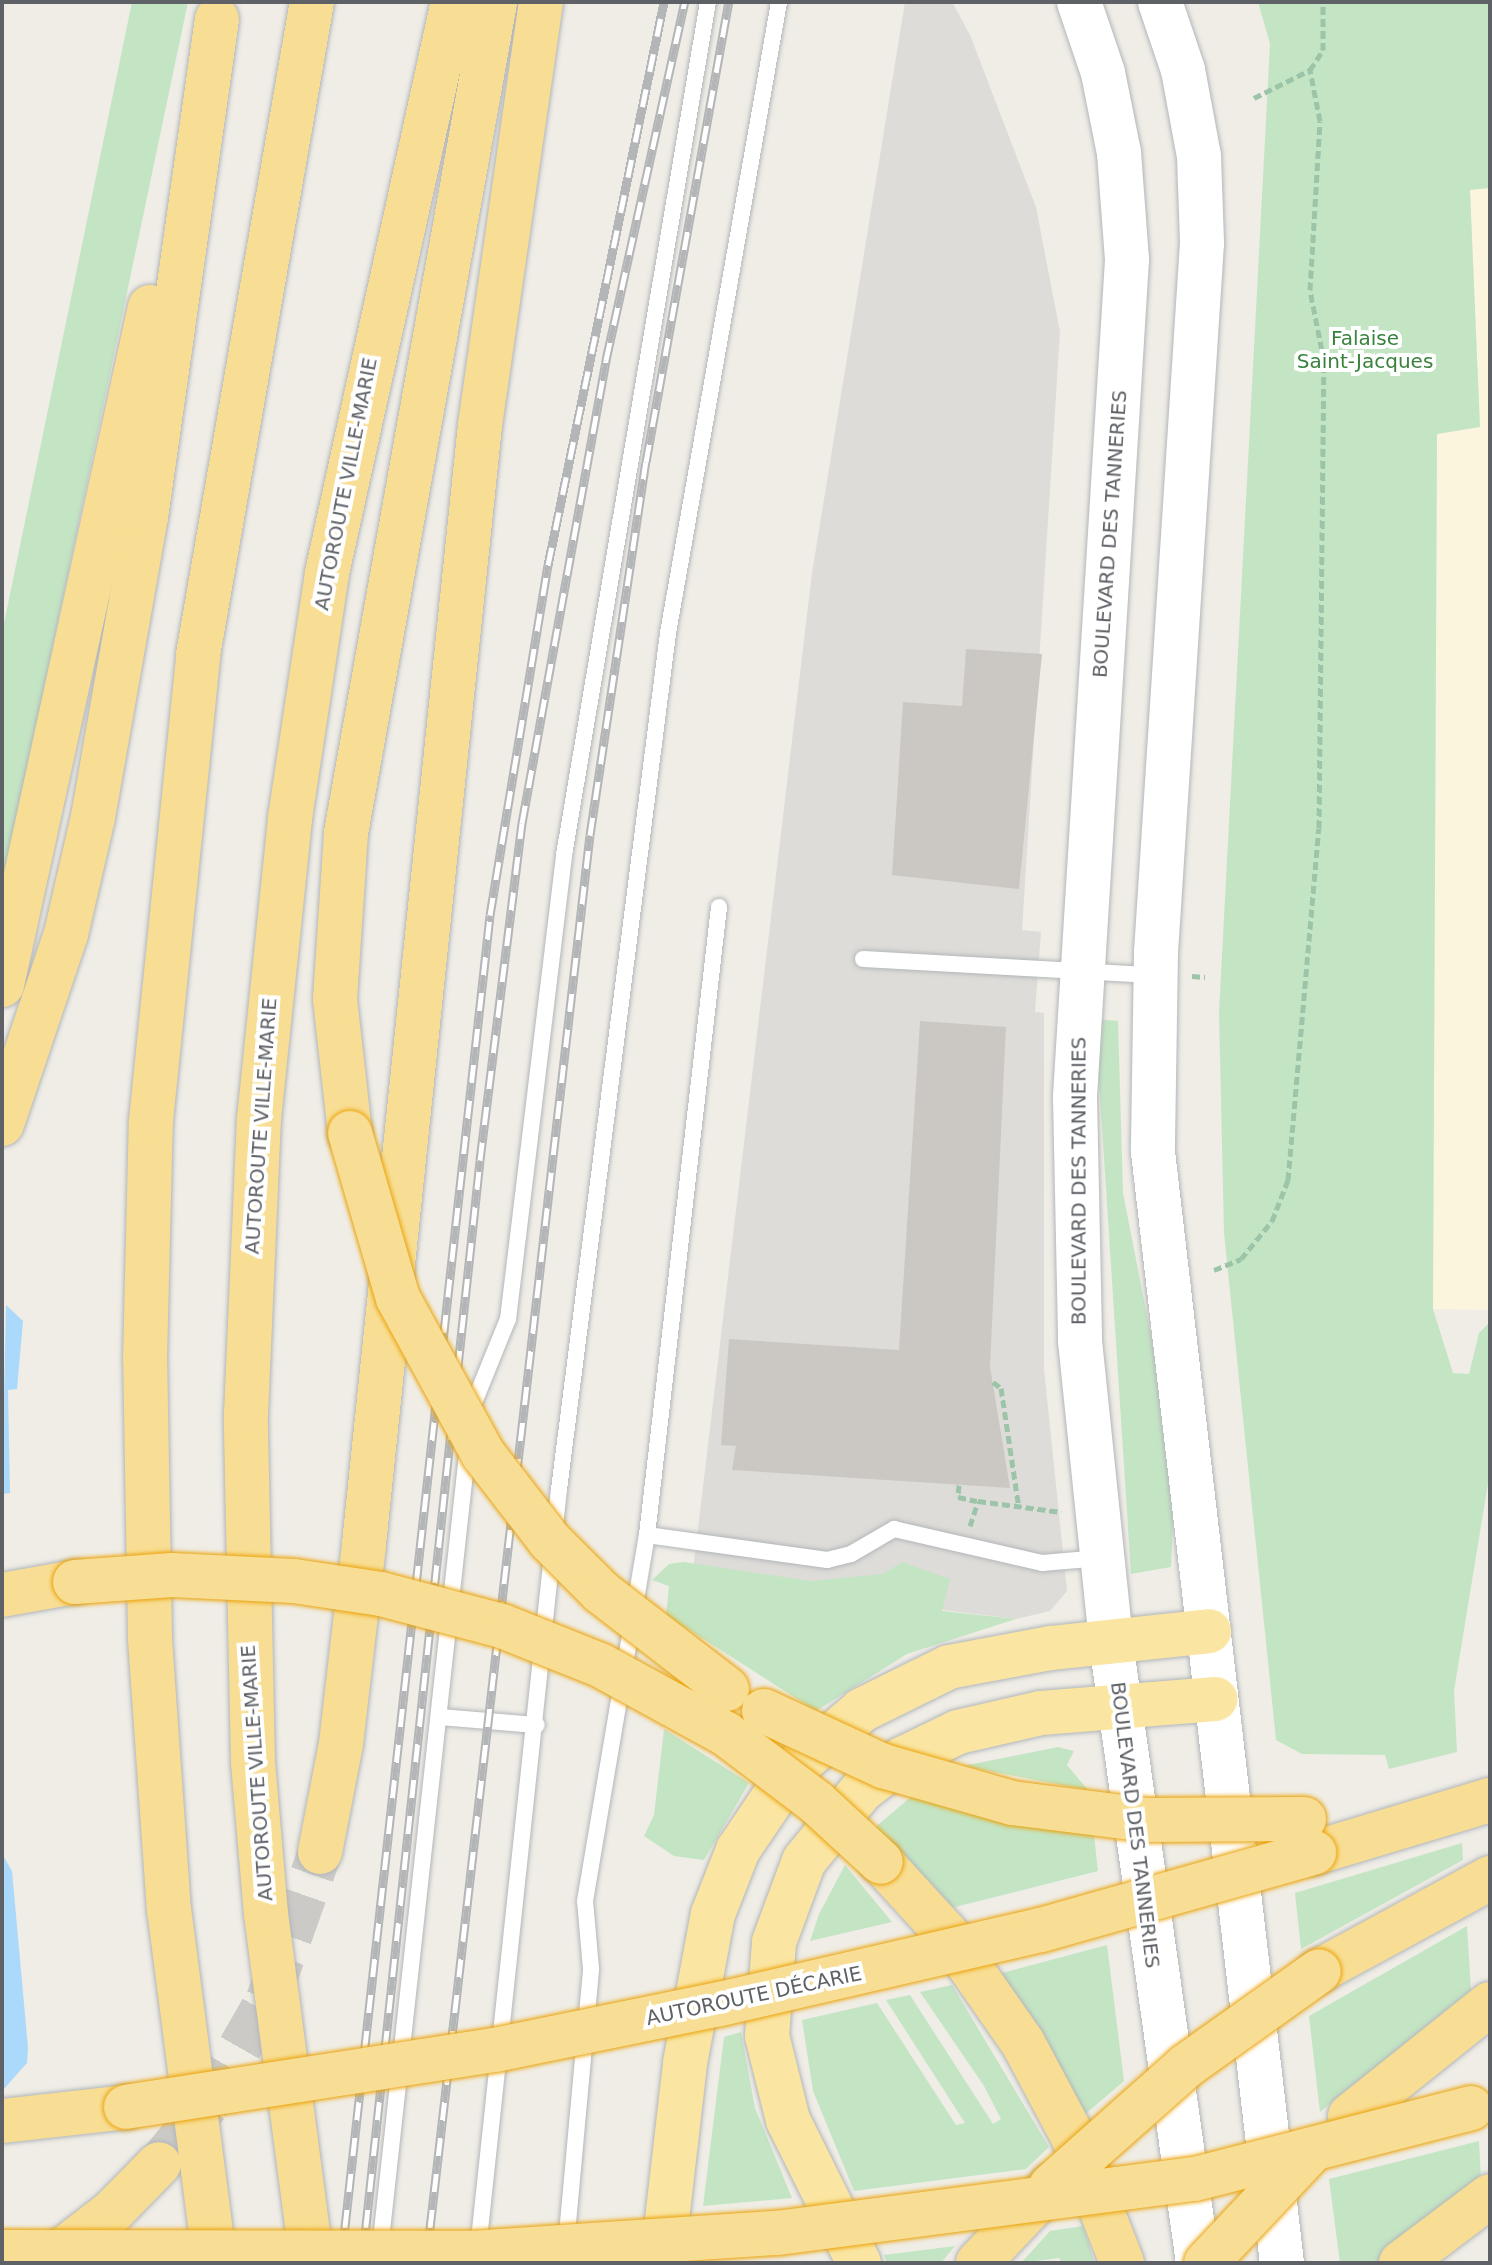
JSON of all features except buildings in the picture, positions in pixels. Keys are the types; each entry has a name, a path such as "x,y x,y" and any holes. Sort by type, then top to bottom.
{"highway":[{"path":"215,2263 177,1985 155,1732 145,1467 151,1121 200,641 312,2"},
{"name":"AUTOROUTE VILLE-MARIE","path":"310,2250 253,1763 246,1401 259,1119 290,818 327,573 453,2"},
{"path":"495,2 346,833 335,999 350,1133 398,1298 483,1454 550,1541 601,1592 727,1689 764,1711 883,1766 1012,1803 1309,1836"},
{"path":"320,1852 341,1744 364,1544 481,409 541,2"},
{"path":"2,985 219,11"},
{"path":"2,1124 66,934 101,776 146,517 219,11"},
{"path":"2,1595 75,1582 172,1575 294,1581 381,1594 502,1626 600,1665 726,1734 816,1802 881,1862 947,1934 1023,2043 1073,2137 1122,2263"},
{"path":"662,2263 685,2063 713,1914 738,1850 772,1794 836,1729 919,1679 973,1660 1209,1631"},
{"path":"859,2263 788,2120 771,2061 769,1970 791,1887 842,1810 881,1774 928,1744 1014,1717 1215,1699"},
{"name":"AUTOROUTE DÉCARIE","path":"2,2121 322,2079 607,2027 1027,1933 1309,1836 1418,1820 1490,1800"},
{"path":"978,2263 1051,2186 1186,2066 1319,1971 1490,1878"},
{"path":"1206,2263 1350,2116 1490,2004"},
{"path":"2,2252 456,2254 777,2233 1195,2179 1481,2105"},
{"path":"46,2263 112,2212 159,2164"},
{"path":"1401,2263 1490,2196"}],"main road":[{"name":"BOULEVARD DES TANNERIES","path":"1079,2 1103,73 1119,153 1127,260 1082,972 1076,1233 1080,1341 1111,1642 1198,2263"},
{"path":"1160,2 1183,70 1199,156 1202,243 1179,976 1150,1078 1159,1230 1282,2263"}],"lane":[{"path":"379,2263 473,1395 508,1319 564,855 708,2"},
{"path":"477,2263 537,1725 559,1489 668,633 779,2"},
{"path":"564,2263 591,1969 585,1901 647,1535 719,907"},
{"path":"863,959 1179,976"},
{"path":"647,1535 827,1560 851,1554 894,1529 1042,1563 1103,1557"},
{"path":"439,1717 537,1725"}],"path":[{"path":"1254,98 1310,70 1323,50 1323,2"},
{"path":"1214,1270 1241,1259 1272,1221 1288,1180 1319,828 1324,361 1310,290 1320,121 1310,70"},
{"path":"1179,976 1205,977"},
{"path":"993,1382 1001,1388 1019,1508"},
{"path":"959,1485 958,1497 1061,1512"},
{"path":"970,1527 978,1501"}],"shaded area":[{"path":"905,2 952,2 970,35 1036,207 1060,332 1022,930 1041,932 1035,1012 1044,1013 1044,1369 1067,1591 1050,1611 1016,1619 692,1579 812,573"},
{"path":"1490,188 1490,1310 1433,1309 1437,434 1480,427 1470,189"}],"green space":[{"path":"132,2 188,2 2,888 2,633"},
{"name":"Falaise Saint-Jacques","path":"1258,2 1490,2 1490,188 1470,190 1480,427 1437,434 1433,1309 1453,1373 1469,1374 1479,1333 1490,1322 1490,1471 1454,1691 1457,1752 1389,1769 1385,1755 1302,1754 1276,1740 1224,1233 1219,1012 1270,44"},
{"path":"1095,1019 1118,1021 1123,1193 1159,1377 1174,1499 1171,1567 1131,1574"},
{"path":"684,1562 810,1581 883,1574 902,1562 950,1579 942,1611 1016,1619 907,1654 816,1711 666,1615 669,1586 652,1580 669,1564"},
{"path":"664,1729 749,1783 704,1860 674,1856 644,1836 654,1815"},
{"path":"1058,1747 1074,1751 1067,1765 1088,1790 963,1766"},
{"path":"912,1796 1094,1835 1098,1871 947,1909 872,1830"},
{"path":"1462,1843 1463,1860 1301,1949 1295,1893"},
{"path":"845,1865 892,1922 810,1941 819,1914"},
{"path":"1467,1926 1471,1990 1320,2112 1309,2016"},
{"path":"1107,1945 1124,2081 1082,2117 998,1974"},
{"path":"952,1985 1049,2147 1026,2169 854,2191 813,2091 802,2020 877,2003 956,2125 965,2123 886,2000 910,1995 993,2124 1001,2119 984,2086 920,1992"},
{"path":"741,2032 755,2108 792,2198 703,2206 724,2037"},
{"path":"1479,2141 1481,2181 1376,2263 1340,2263 1329,2179"},
{"path":"1083,2226 1095,2263 1062,2263 1059,2258 1021,2263 1050,2231"},
{"path":"955,2246 941,2263 887,2263 884,2255"}],"water":[{"path":"6,1305 23,1321 17,1389 8,1390 10,1493 2,1494"},
{"path":"2,1854 12,1871 28,2048 27,2063 2,2091"}],"tunnel":[{"path":"159,2164 207,2105 268,1999 320,1852"}],"railway":[{"path":"341,2263 490,915 548,565 664,2"},
{"path":"362,2263 480,1160 522,823 606,360 685,2"},
{"path":"426,2263 590,835 646,462 729,2"}]}
